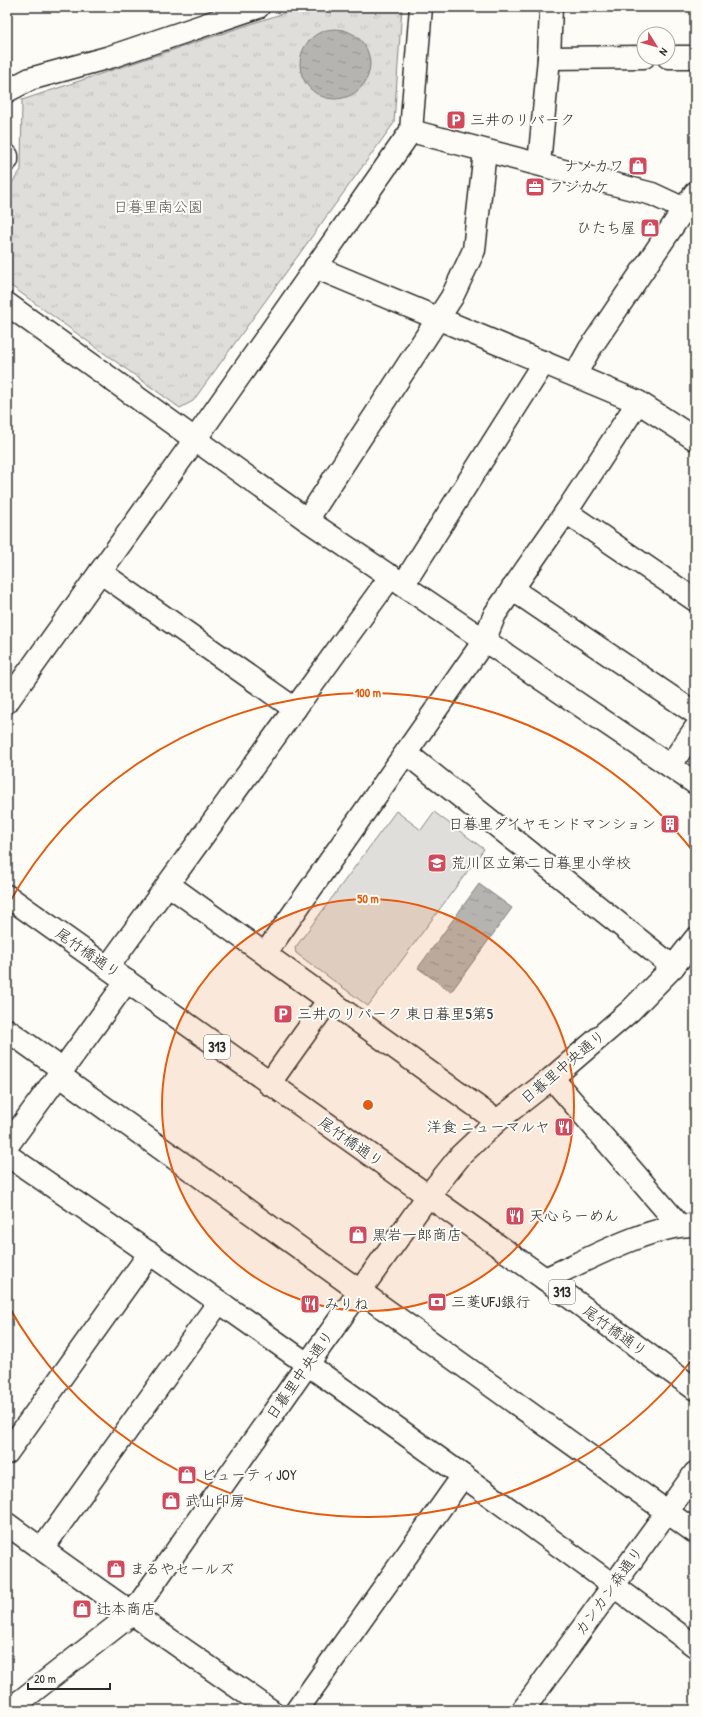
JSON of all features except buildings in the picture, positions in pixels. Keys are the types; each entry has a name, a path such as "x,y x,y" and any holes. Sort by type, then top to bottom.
{"street":[{"path":"7,91 30,79 110,57 258,7"},
{"path":"7,702 194,441 411,131 420,7"},
{"path":"539,164 549,58 551,7"},
{"path":"549,58 636,57"},
{"path":"676,57 695,57"},
{"path":"411,131 692,205 589,350 575,374"},
{"path":"307,520 452,297 474,250 485,151"},
{"path":"315,267 575,374 638,402 695,439"},
{"path":"7,304 194,441 307,520 695,782"},
{"path":"108,968 295,709 397,580 544,362"},
{"path":"265,954 484,640 495,614 566,512 638,402"},
{"path":"566,512 695,600"},
{"path":"100,572 295,709"},
{"path":"512,589 695,713"},
{"path":"670,766 695,729"},
{"path":"406,753 673,967"},
{"path":"169,885 328,1001 497,1121"},
{"name":"尾竹橋通り","path":"7,896 269,1084 545,1279 695,1389"},
{"name":"日暮里中央通り","path":"9,1710 132,1614 428,1196 461,1156 497,1121 552,1078 630,1010 673,967 695,939"},
{"path":"7,1146 127,981"},
{"path":"269,1084 328,1001"},
{"path":"7,1030 61,1072 360,1292 695,1532"},
{"path":"545,1279 634,1239 687,1225 552,1078"},
{"path":"7,1155 150,1253 307,1365 394,1424 695,1646"},
{"path":"7,1453 150,1253"},
{"path":"42,1549 219,1302"},
{"name":"カンカン森通り","path":"524,1710 666,1511 695,1473"},
{"path":"297,1710 463,1476"},
{"path":"7,1524 132,1614 270,1710"}],"green space":[{"name":"日暮里南公園","path":"302,7 402,7 394,123 193,401 180,408 7,283 7,190 21,170 22,100"},
{"path":"396,811 421,830 434,812 484,849 368,1006 296,953 295,948"}],"water":[{"path":"335,29 348,32 360,39 367,51 370,64 367,77 360,89 348,96 335,99 322,96 310,89 303,77 300,64 303,51 310,39 322,32"},
{"path":"479,884 512,908 451,992 418,968"}],"place":[{"name":"三井のリパーク","path":"456,120"},
{"name":"ナメカワ","path":"638,166"},
{"name":"フジカケ","path":"535,187"},
{"name":"ひたち屋","path":"650,228"},
{"name":"日暮里ダイヤモンドマンション","path":"670,824"},
{"name":"荒川区立第二日暮里小学校","path":"437,863"},
{"name":"三井のリパーク 東日暮里5第5","path":"283,1014"},
{"name":"洋食 ニューマルヤ","path":"564,1127"},
{"name":"天心らーめん","path":"515,1216"},
{"name":"黒岩一郎商店","path":"358,1235"},
{"name":"三菱UFJ銀行","path":"437,1302"},
{"name":"みりね","path":"310,1304"},
{"name":"ビューティJOY","path":"187,1475"},
{"name":"武山印房","path":"171,1501"},
{"name":"まるやセールズ","path":"116,1569"},
{"name":"辻本商店","path":"82,1609"}]}
